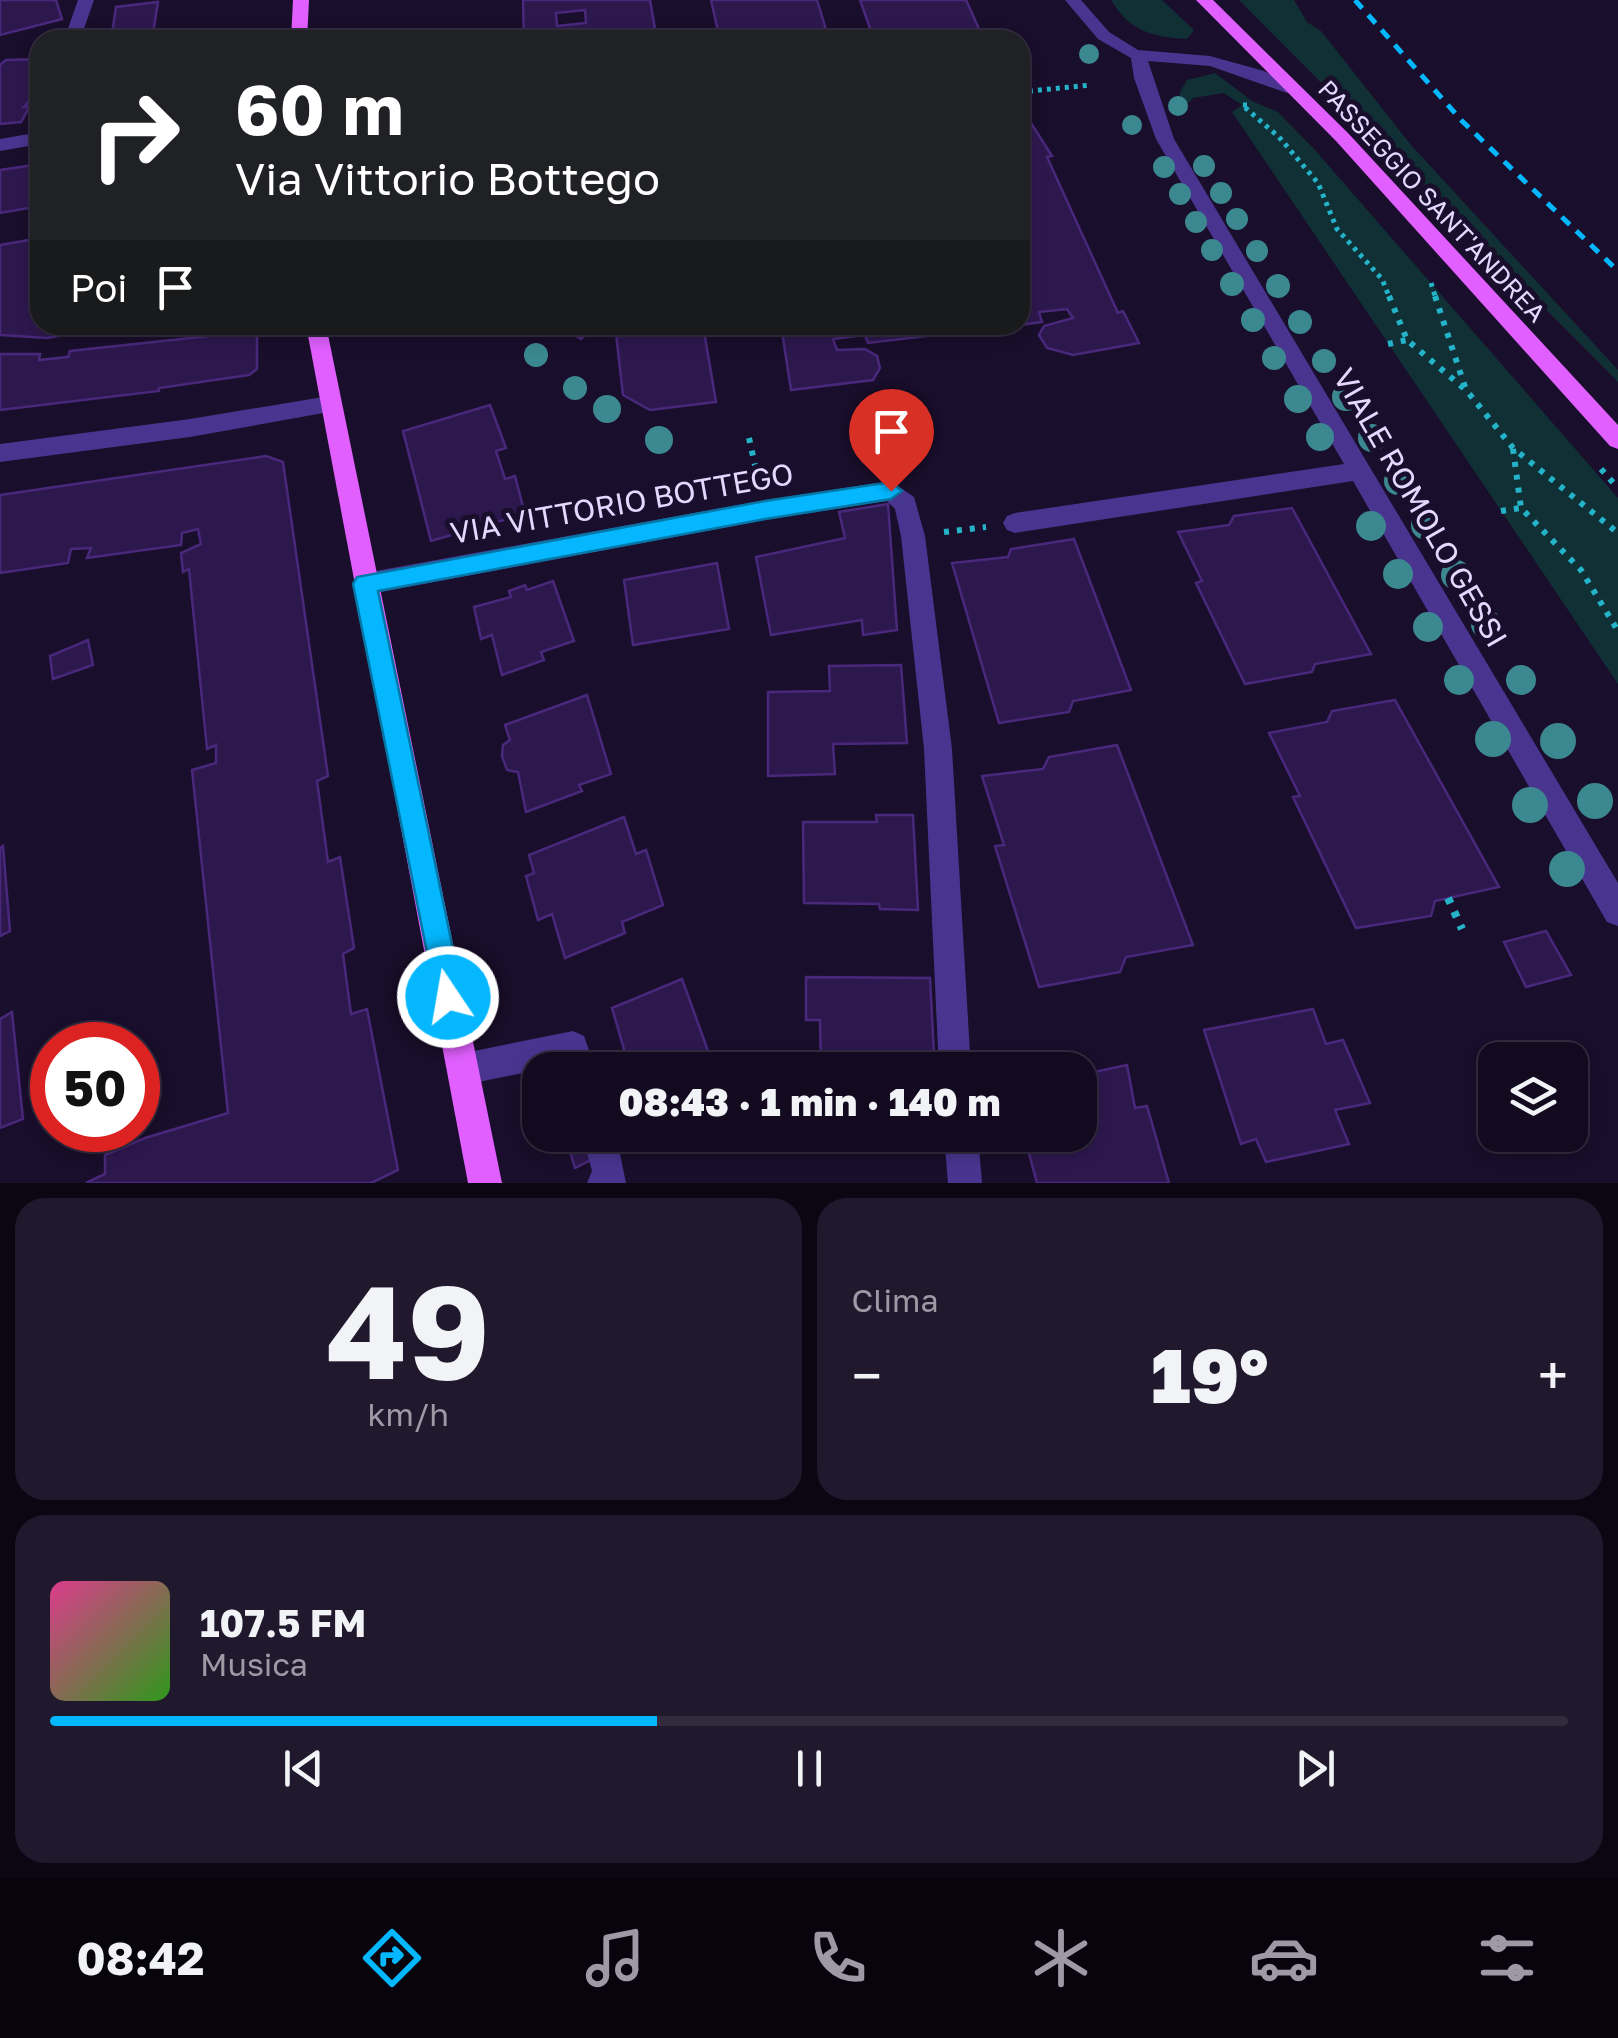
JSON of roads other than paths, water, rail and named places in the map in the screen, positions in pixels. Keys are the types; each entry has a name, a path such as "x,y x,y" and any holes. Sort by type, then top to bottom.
{"main road":[{"path":"300,30 301,0"},
{"name":"PASSEGGIO SANT'ANDREA","path":"1204,0 1293,89 1618,440"},
{"path":"318,335 464,1069 480,1181"}],"street":[{"path":"76,30 86,0"},
{"path":"1072,0 1094,27 1139,56 1194,57 1293,89"},
{"name":"VIALE ROMOLO GESSI","path":"1139,56 1142,78 1165,139 1618,911"},
{"path":"0,145 30,136"},
{"path":"0,452 190,428 329,404"},
{"path":"1015,523 1360,471"},
{"name":"VIA VITTORIO BOTTEGO","path":"365,584 765,510 891,491 906,504 913,536 938,749 954,1052"},
{"path":"548,1052 573,1047 575,1052"},
{"path":"464,1069 522,1057"},
{"path":"604,1152 611,1179 604,1183"},
{"path":"963,1152 966,1183"}],"railway":[{"path":"1355,0 1462,121 1618,271"}]}
